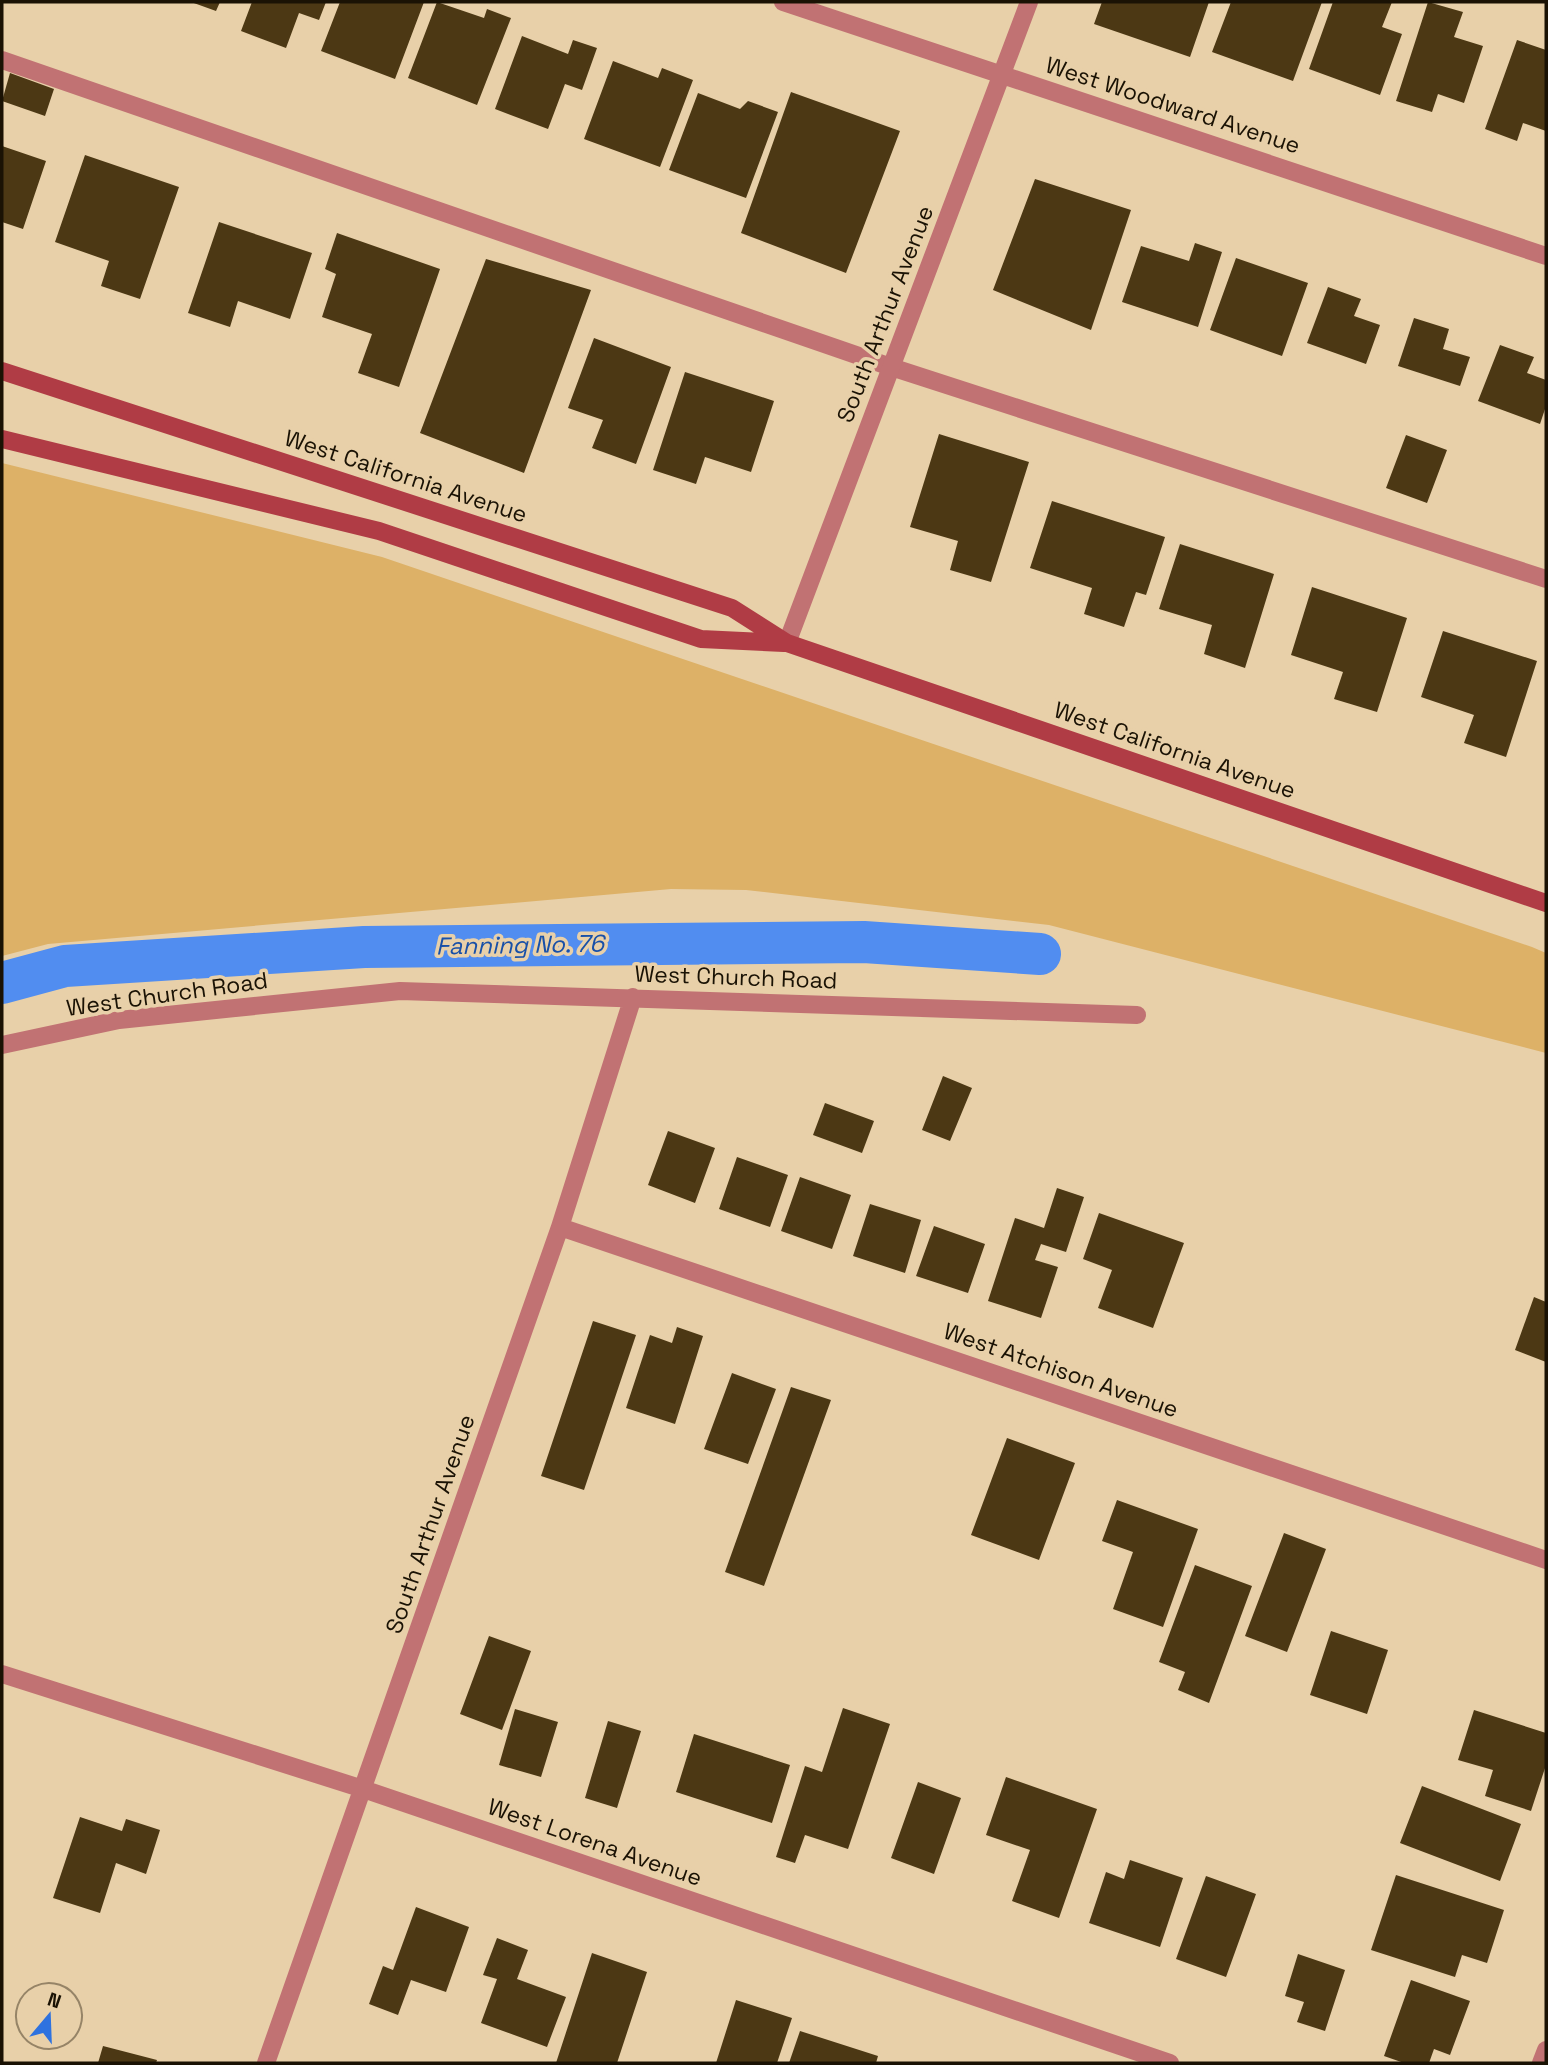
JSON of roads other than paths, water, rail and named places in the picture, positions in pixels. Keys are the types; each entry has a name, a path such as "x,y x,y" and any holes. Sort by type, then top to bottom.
{"main road":[{"name":"West California Avenue","path":"2,371 732,608 787,643 1546,903"},
{"name":"West California Avenue","path":"2,439 379,531 701,639 787,643"}],"street":[{"name":"West Woodward Avenue","path":"783,2 1546,256"},
{"name":"South Arthur Avenue","path":"787,643 1028,2"},
{"path":"2,60 891,367 1546,579"},
{"name":"West Church Road","path":"2,1045 119,1020 400,991 1137,1015"},
{"name":"South Arthur Avenue","path":"266,2063 560,1227 633,998"},
{"name":"West Atchison Avenue","path":"560,1227 1546,1560"},
{"name":"West Lorena Avenue","path":"2,1674 363,1789 1170,2063"},
{"path":"1541,2063 1546,2050"}],"waterway":[{"name":"Fanning No. 76","path":"2,983 65,966 364,947 864,942 1040,954"}]}
